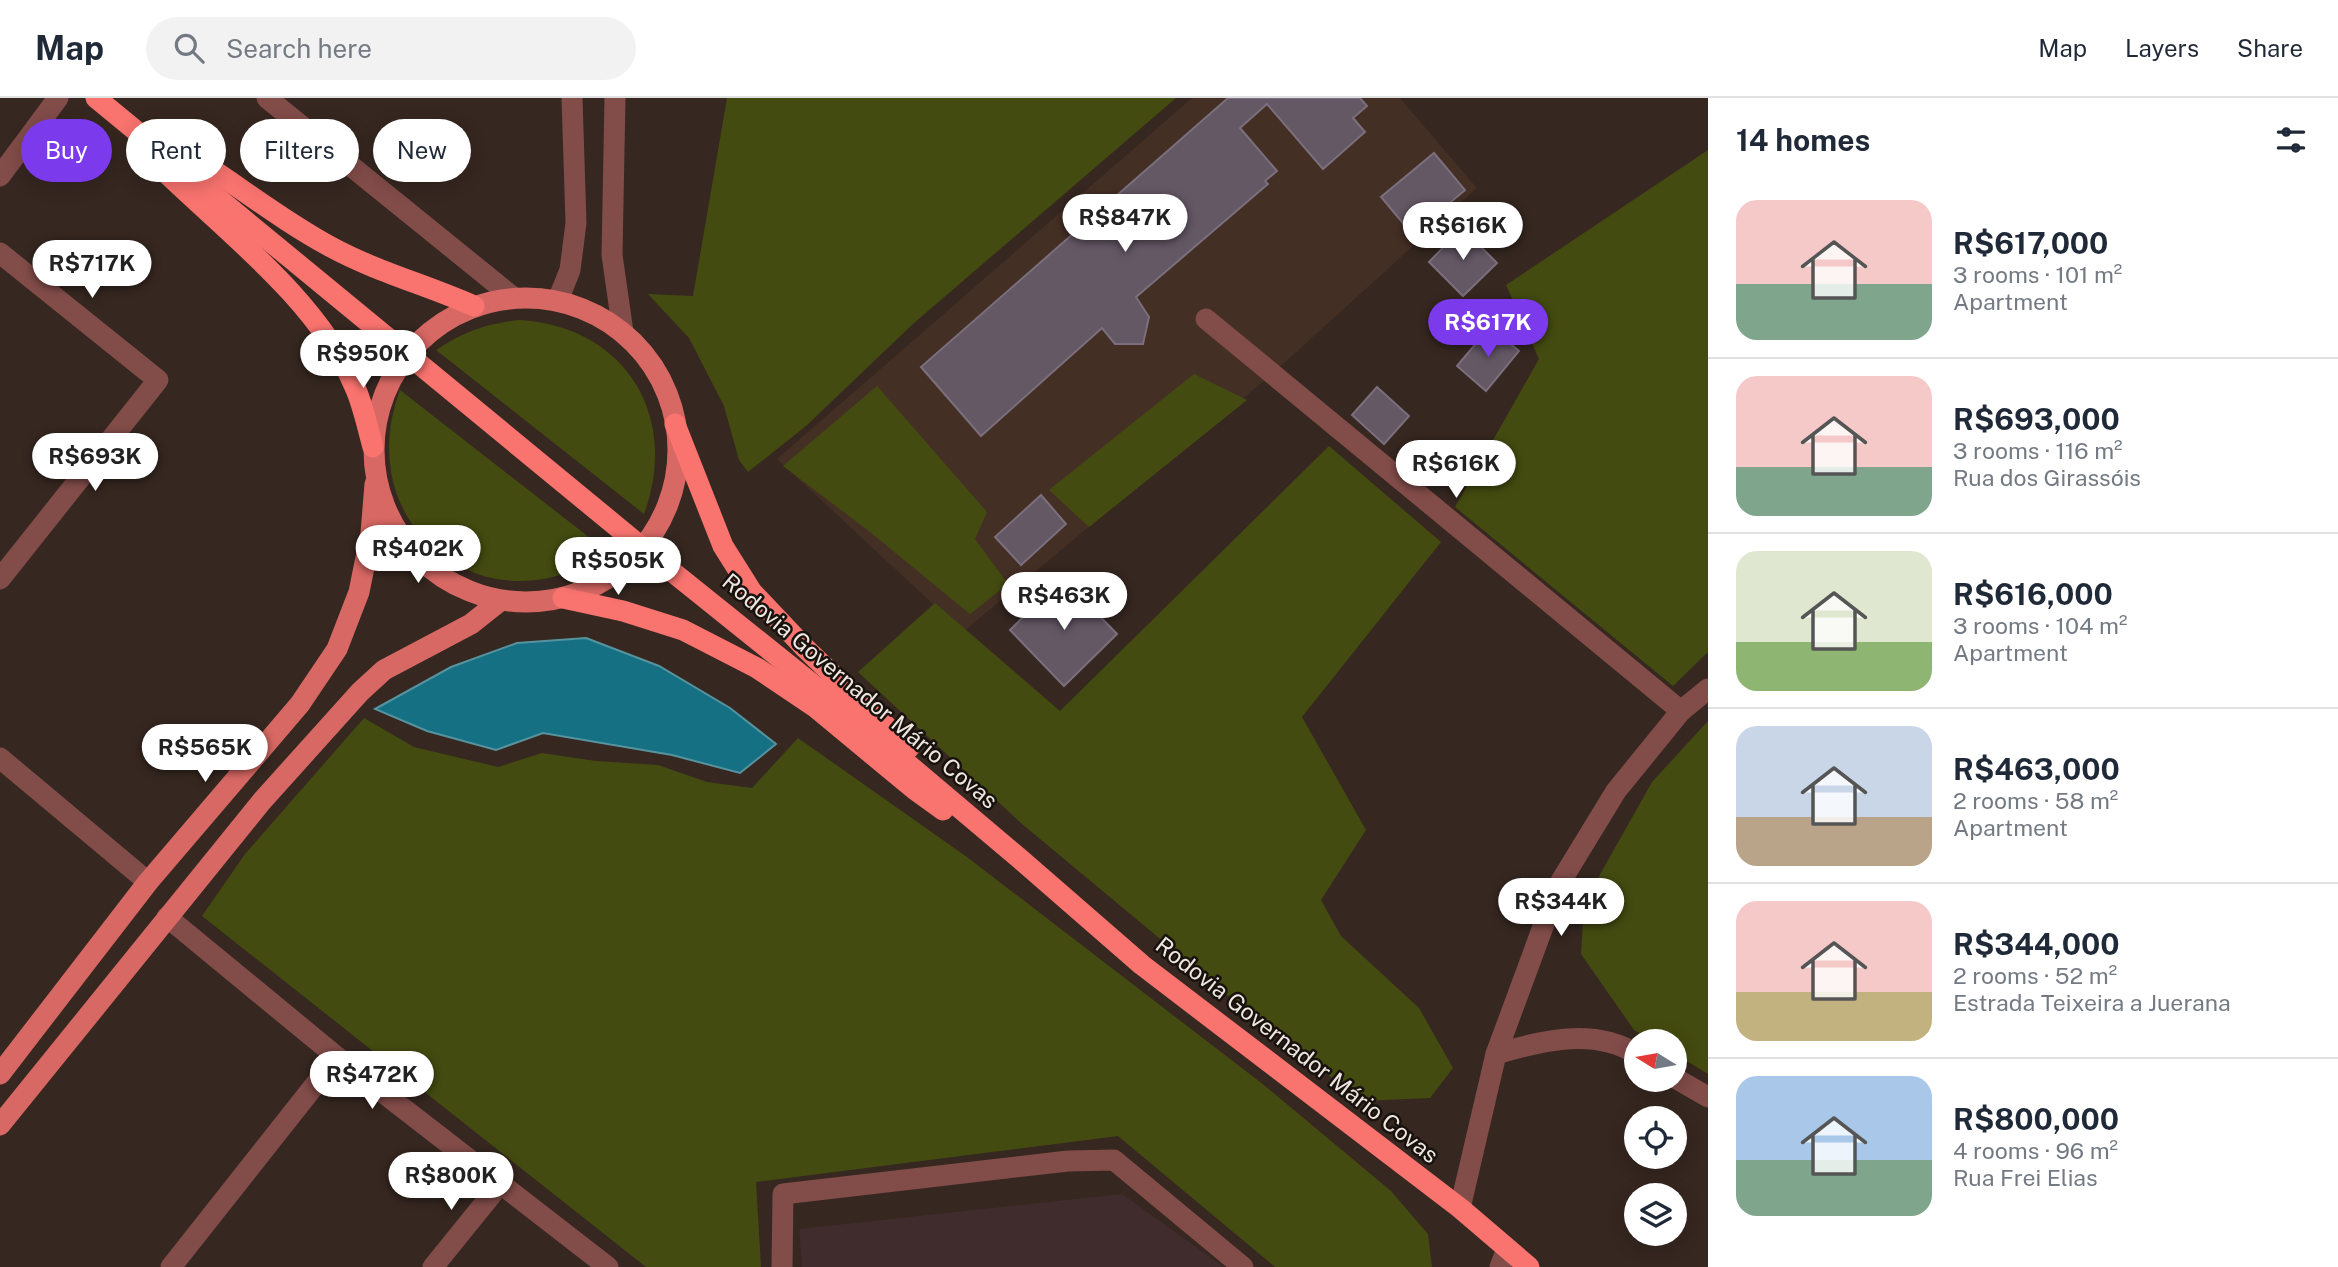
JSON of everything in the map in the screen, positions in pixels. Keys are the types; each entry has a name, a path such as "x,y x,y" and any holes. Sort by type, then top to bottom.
{"highway":[{"path":"101,102 168,141 330,247 377,270 442,291 474,306"},
{"path":"101,102 141,149 253,255 324,331 354,385 373,447"},
{"name":"Rodovia Governador Mário Covas","path":"101,102 644,549 827,696 1142,965 1460,1208 1504,1258 1529,1267"},
{"path":"676,424 723,546 752,592 805,648 998,829 1019,858"},
{"path":"563,598 623,611 683,630 757,668 815,707 914,789 964,825 1019,858"}],"main road":[{"path":"0,1074 148,883 300,704 337,649 359,592 371,533 376,475 373,447 384,394 406,354 439,325 474,306 514,298 558,300 593,312 623,332 648,358 665,389 676,424 677,467 666,508 644,549 608,578 563,598 531,603 500,601 455,586 418,558 391,520 376,475"},
{"path":"0,1125 262,801 360,692 384,670 471,624 500,601"}],"street":[{"path":"0,176 58,98"},
{"path":"267,98 514,298"},
{"path":"558,300 570,270 576,223 572,98"},
{"path":"615,98 612,255 623,332"},
{"path":"0,253 158,380 0,579"},
{"path":"1206,319 1681,711"},
{"path":"1460,1208 1496,1054 1558,886 1616,791 1681,711 1708,689"},
{"path":"0,758 148,883"},
{"path":"167,917 337,1058 608,1267"},
{"path":"1496,1054 1524,1045 1563,1039 1592,1039 1624,1047"},
{"path":"171,1267 337,1058"},
{"path":"1687,1085 1708,1097"},
{"path":"782,1267 783,1194 1068,1161 1102,1160 1114,1160 1243,1267"},
{"path":"433,1267 501,1183"}],"shaded area":[{"path":"1192,98 1400,98 1477,188 1272,374 963,632 777,459"},
{"path":"1122,1194 1224,1267 802,1267 799,1229"}],"green space":[{"path":"727,98 1176,98 914,323 806,426 748,472 739,460 724,406 689,338 648,294 693,296"},
{"path":"1708,150 1708,652 1673,686 1455,507 1539,359 1506,285"},
{"path":"519,320 556,326 588,339 615,358 635,382 648,411 655,443 653,478 644,514 436,350 476,329"},
{"path":"1194,374 1247,400 1089,527 1049,490"},
{"path":"877,386 987,512 975,539 1008,584 970,614 870,532 783,466"},
{"path":"400,390 608,552 562,574 517,581 476,573 440,554 411,523 394,485 389,440"},
{"path":"1329,446 1441,542 1302,717 1366,830 1321,900 1341,936 1419,1008 1453,1068 1430,1098 1361,1101 1236,1002 1022,824 858,672 935,603 1060,711"},
{"path":"364,718 414,747 498,767 542,753 596,761 658,765 707,782 752,788 798,738 967,857 1264,1085 1391,1191 1428,1234 1432,1267 1275,1267 1118,1136 756,1182 761,1267 646,1267 202,916 245,854"},
{"path":"1708,721 1708,1074 1687,1061 1687,1029 1633,1029 1581,954 1584,903 1652,782"}],"water":[{"path":"586,638 659,666 730,708 776,744 740,773 672,755 543,733 496,750 427,731 375,709 451,667 517,643"}],"building":[{"path":"1228,98 1360,98 1367,106 1353,118 1365,132 1323,169 1267,104 1240,128 1277,171 1265,181 1268,184 1136,297 1149,317 1143,344 1115,344 1102,328 981,436 921,367"},
{"path":"1434,153 1465,190 1412,234 1381,197"},
{"path":"1462,228 1497,263 1463,296 1429,262"},
{"path":"1490,327 1519,351 1486,391 1457,366"},
{"path":"1377,387 1409,416 1384,444 1352,415"},
{"path":"1041,495 1066,524 1021,565 995,537"},
{"path":"1063,578 1117,634 1064,686 1010,630"}]}
